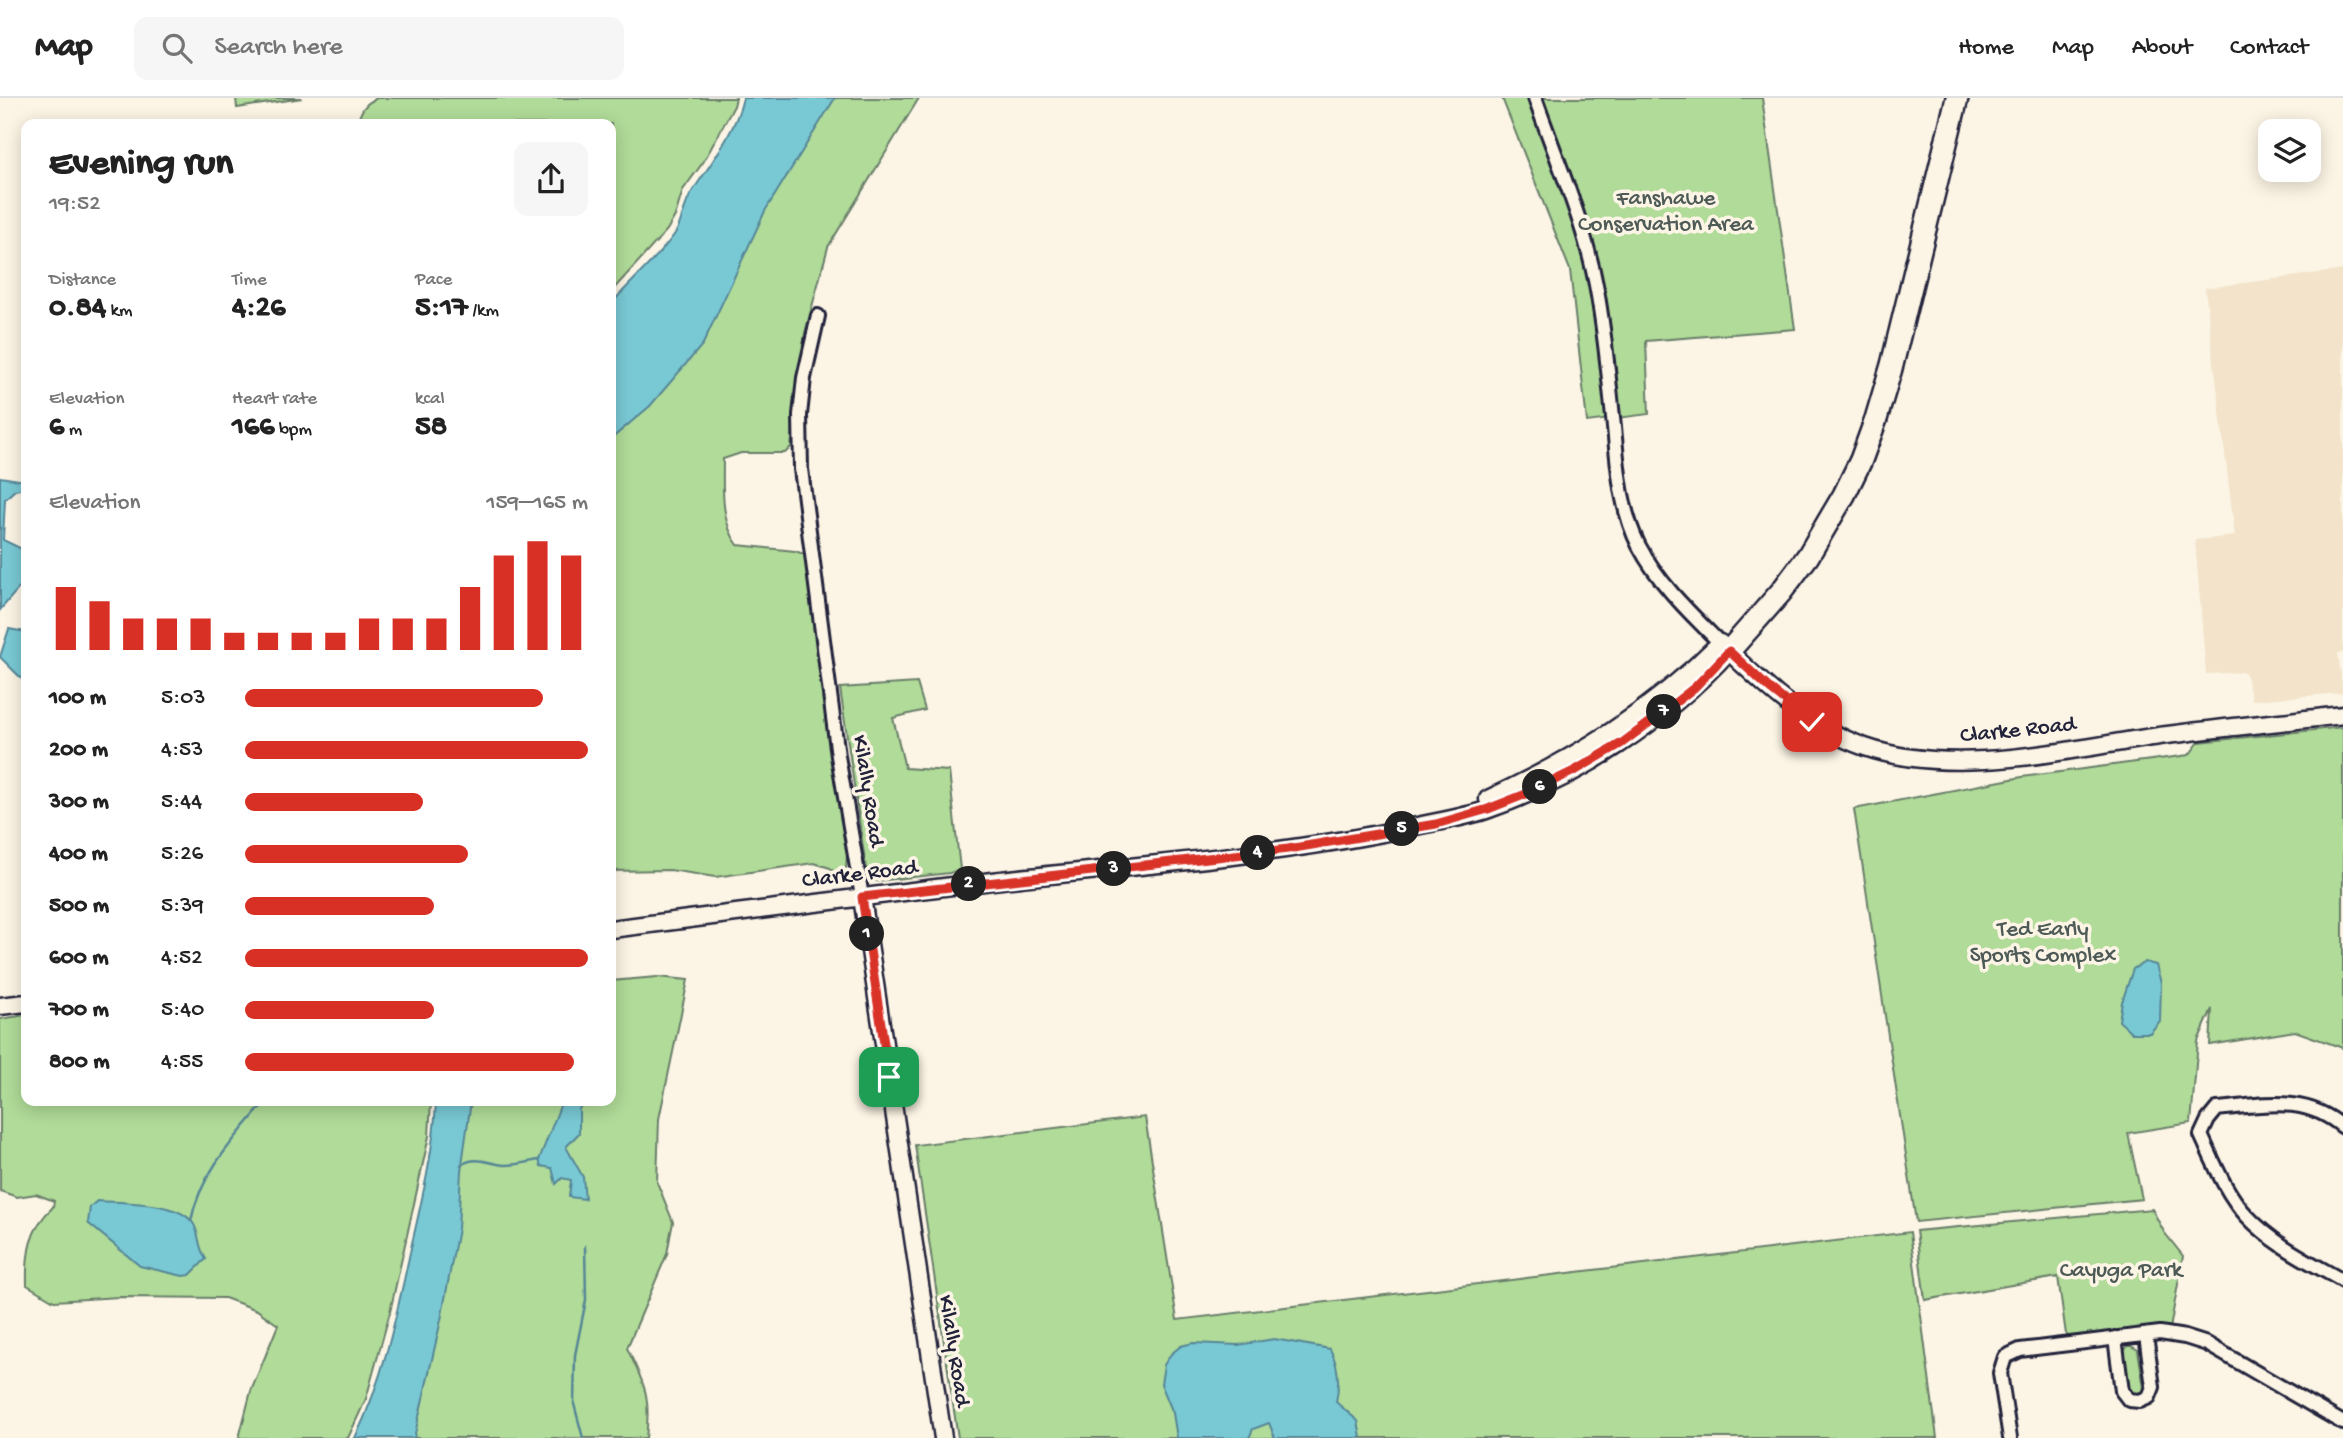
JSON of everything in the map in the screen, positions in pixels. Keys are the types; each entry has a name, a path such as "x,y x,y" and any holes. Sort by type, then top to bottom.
{"highway":[{"path":"1725,647 1818,516 1850,455 1897,336 1916,270 1957,98"}],"main road":[{"name":"Clarke Road","path":"616,928 862,897 1288,849 1407,828 1485,800 1582,751 1649,707 1725,647 1770,689 1812,722 1864,747 1884,753 1932,760 1979,761 2343,715"},
{"name":"Kilally Road","path":"862,897 943,1438"},
{"path":"0,1006 21,1004"}],"street":[{"path":"1535,98 1582,231 1596,284 1605,341 1619,475 1628,522 1655,572 1674,596 1725,647"},
{"name":"Kilally Road","path":"818,316 804,378 800,415 801,468 838,756 862,897"},
{"path":"2343,1127 2312,1107 2286,1102 2217,1109 2208,1120 2202,1135 2222,1180 2246,1215 2266,1234 2343,1281"},
{"path":"2010,1438 2000,1373 2005,1357 2020,1350 2160,1333 2207,1344 2343,1423"},
{"path":"2115,1338 2122,1391 2129,1400 2140,1402 2149,1397 2153,1387 2146,1335"}],"shaded area":[{"path":"2343,270 2343,652 2338,653 2343,693 2252,700 2245,672 2206,674 2195,540 2235,536 2205,288"}],"green space":[{"path":"236,98 302,98 237,108"},
{"path":"377,98 736,98 704,161 683,190 675,216 667,230 616,286 616,119 359,119 369,103"},
{"path":"829,98 919,98 828,247 805,333 791,447 785,453 741,453 723,459 725,515 738,545 795,551 810,556 820,672 826,689 847,854 846,869 835,873 830,868 814,863 715,877 670,870 616,871 616,424 761,207"},
{"name":"Fanshawe Conservation Area","path":"1502,98 1762,98 1795,329 1646,341 1649,414 1587,422 1570,270"},
{"path":"917,683 925,710 893,718 905,768 949,771 960,869 950,873 868,882 840,688"},
{"name":"Ted Early Sports Complex","path":"2343,727 2343,1048 2295,1031 2210,1045 2212,1009 2198,1041 2191,1123 2128,1133 2142,1199 1916,1222 1854,809 2022,777 2189,755 2199,742"},
{"path":"657,977 688,980 659,1119 657,1182 673,1222 667,1254 627,1348 645,1391 648,1411 646,1438 409,1438 466,1106 616,1106 616,981"},
{"path":"21,1016 21,1106 431,1106 429,1136 390,1312 366,1399 348,1438 239,1438 251,1391 278,1325 257,1310 225,1298 119,1297 54,1301 27,1285 27,1263 34,1233 53,1207 54,1201 36,1194 17,1197 0,1191 0,1019"},
{"path":"1145,1117 1177,1320 1910,1232 1937,1438 958,1438 915,1145"},
{"name":"Cayuga Park","path":"2152,1209 2164,1232 2183,1256 2170,1329 2131,1329 2067,1342 2058,1277 1925,1300 1916,1231"},
{"path":"2129,1345 2138,1350 2144,1388 2142,1395 2136,1397 2129,1393 2122,1352"}],"water":[{"path":"743,98 835,98 765,211 703,344 650,406 616,435 616,299 676,232 689,197 728,135"},
{"path":"0,477 21,480 21,489 15,490 5,499 3,540 21,549 21,586 0,610"},
{"path":"9,629 21,631 21,678 0,657"},
{"path":"2145,962 2156,965 2161,983 2160,1021 2150,1033 2132,1033 2119,1021 2122,1002 2133,969"},
{"path":"436,1106 470,1106 461,1171 458,1229 441,1320 414,1438 355,1438 382,1369 395,1321 433,1138"},
{"path":"560,1106 581,1106 579,1133 566,1147 583,1177 585,1199 569,1197 571,1180 562,1178 556,1184 552,1168 541,1166 539,1160"},
{"path":"97,1201 149,1204 186,1216 195,1227 206,1259 190,1275 183,1276 140,1266 88,1223 90,1207"},
{"path":"1274,1339 1330,1349 1338,1375 1336,1402 1358,1421 1361,1438 1275,1438 1269,1423 1253,1429 1249,1438 1177,1438 1173,1413 1161,1384 1164,1365 1171,1354 1181,1346 1193,1343 1238,1345"}],"waterway":[{"path":"191,1221 202,1187 211,1171 262,1106"},
{"path":"461,1165 472,1161 505,1165 539,1160"},
{"path":"583,1438 574,1404 575,1355 586,1300 585,1246"}],"route":[{"path":"889,1077 862,897 1288,849 1436,824 1488,809 1526,794 1576,770 1622,743 1695,687 1729,651 1788,705 1812,722"}]}
